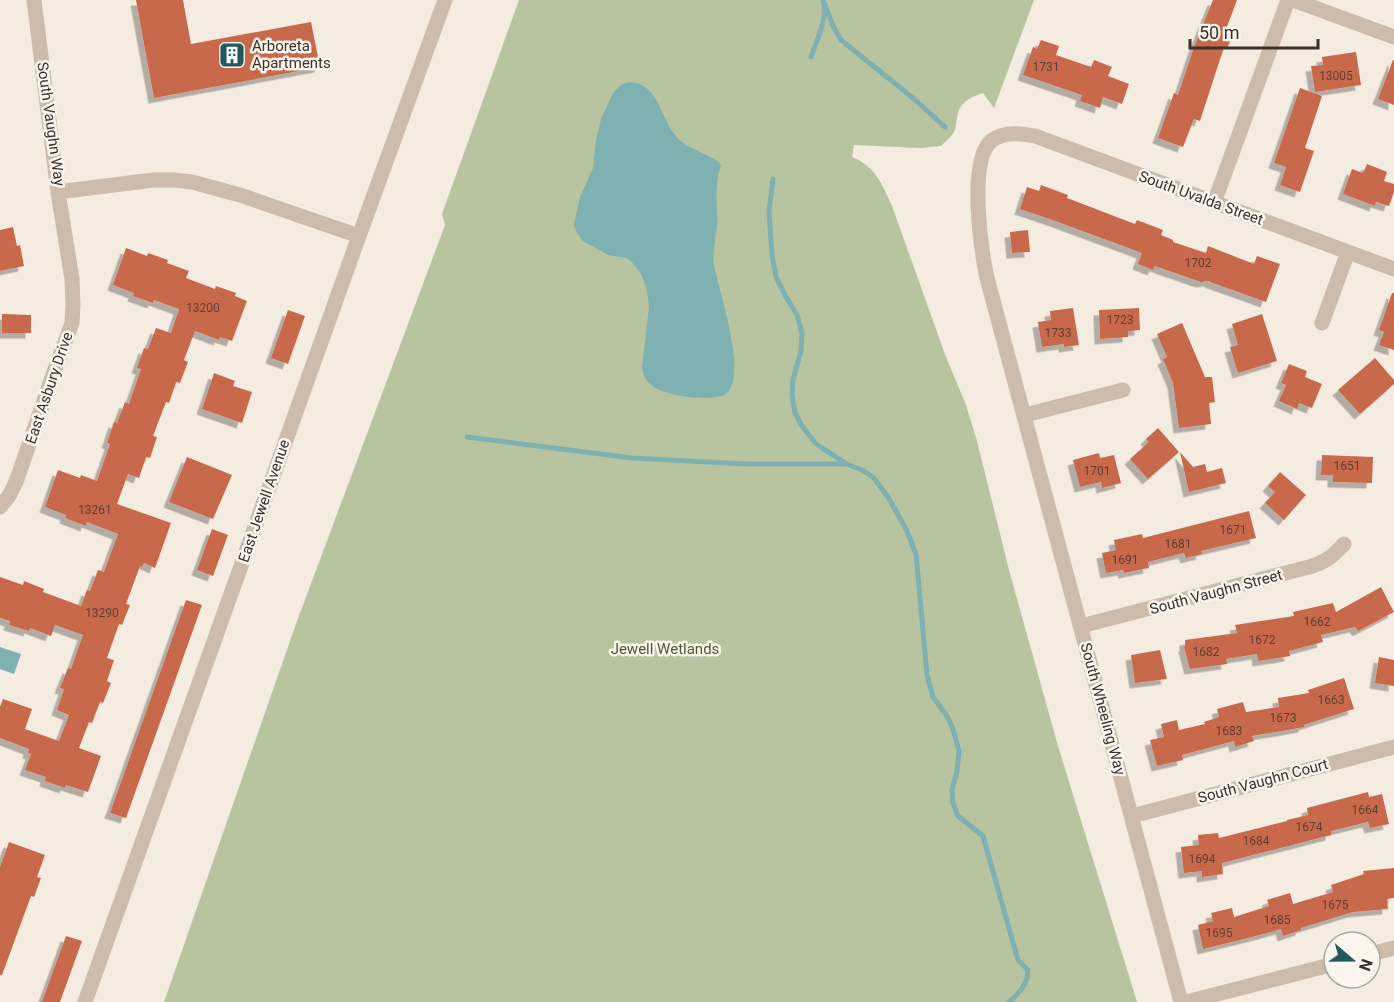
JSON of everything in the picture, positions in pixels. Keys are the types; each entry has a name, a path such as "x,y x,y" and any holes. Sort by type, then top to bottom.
{"street":[{"name":"South Vaughn Way","path":"34,0 58,192 153,180 192,182 240,195 359,236"},
{"name":"East Jewell Avenue","path":"85,1002 445,0"},
{"path":"1214,203 1288,0"},
{"path":"1293,0 1394,37"},
{"name":"South Uvalda Street","path":"1007,134 1035,136 1394,269"},
{"name":"South Wheeling Way","path":"1007,134 996,137 988,143 978,183 981,243 987,278 1181,1002"},
{"name":"East Asbury Drive","path":"0,507 16,482 72,323 72,279 58,192"},
{"path":"1322,323 1348,252"},
{"path":"1025,415 1123,390"},
{"name":"South Vaughn Street","path":"1081,627 1309,567 1331,558 1344,544"},
{"name":"South Vaughn Court","path":"1132,816 1394,747"},
{"path":"1186,1002 1322,967"}],"green space":[{"name":"Jewell Wetlands","path":"519,0 1034,0 994,108 983,93 968,100 962,105 957,115 954,132 941,146 920,148 854,145 852,157 873,171 892,206 946,357 966,405 1058,746 1137,1002 164,1002 296,624 445,225 442,214"}],"water":[{"path":"629,82 639,84 652,94 680,140 718,161 721,165 716,199 714,266 729,328 734,362 731,387 723,396 705,398 684,396 664,392 648,382 642,368 649,307 647,290 641,274 626,258 608,255 583,241 574,225 580,197 593,168 601,119 613,93 621,85"},
{"path":"0,647 21,654 14,674 0,669"}],"building":[{"name":"Arboreta Apartments","path":"136,0 183,0 191,44 311,22 320,67 154,98"},
{"path":"1213,0 1237,0 1225,32 1233,34 1227,49 1224,47 1200,121 1194,119 1183,147 1158,138 1174,93 1178,95"},
{"path":"1041,40 1059,46 1056,55 1091,67 1094,60 1112,67 1108,76 1129,84 1122,104 1103,97 1100,108 1080,101 1082,95 1023,75 1033,47 1037,49"},
{"path":"1356,52 1361,85 1315,92 1311,66 1323,65 1322,57"},
{"path":"1394,60 1394,105 1378,99"},
{"path":"1300,88 1322,96 1305,148 1314,151 1300,192 1280,185 1286,167 1274,163"},
{"path":"1367,164 1387,172 1384,181 1394,184 1389,206 1376,202 1375,206 1343,194 1352,169 1363,173"},
{"path":"1041,185 1068,195 1067,198 1135,224 1137,220 1163,230 1161,235 1173,242 1206,253 1208,246 1254,264 1257,256 1280,264 1266,302 1210,281 1201,282 1155,266 1153,270 1138,264 1142,253 1020,209 1027,187 1039,191"},
{"path":"13,227 17,246 20,245 24,266 0,271 0,230"},
{"path":"1028,230 1030,252 1012,253 1010,232"},
{"path":"126,248 147,256 148,253 168,260 167,263 189,271 186,278 215,289 216,286 236,293 235,296 247,301 232,341 220,337 219,340 195,331 184,360 188,362 180,383 176,382 153,436 157,437 150,458 146,457 139,478 128,474 117,504 171,523 155,568 144,563 142,567 140,566 126,604 130,605 122,625 119,624 107,658 114,660 107,681 111,683 92,723 89,722 79,748 101,756 88,792 66,785 65,788 45,781 46,777 25,770 31,754 28,753 29,749 0,738 0,707 3,699 32,709 25,729 59,741 69,715 57,710 64,689 60,688 68,668 71,669 83,635 55,625 51,636 30,628 29,631 9,625 10,621 0,618 0,577 23,585 24,581 44,589 43,592 81,606 98,570 104,572 118,534 87,522 86,526 45,507 58,470 97,481 110,444 107,443 114,422 117,423 125,402 129,404 141,369 137,368 144,348 148,349 156,328 171,333 179,309 154,300 153,303 133,296 134,293 113,285"},
{"path":"1392,293 1394,293 1394,350 1379,345 1384,332 1379,330"},
{"path":"1073,308 1079,345 1064,347 1064,344 1042,347 1038,322 1051,320 1050,311"},
{"path":"1139,308 1140,330 1128,331 1128,337 1100,339 1099,310"},
{"path":"288,310 305,316 288,364 271,358"},
{"path":"2,314 31,315 31,333 2,333"},
{"path":"1262,314 1277,361 1238,373 1230,347 1238,345 1232,324"},
{"path":"1182,323 1205,377 1212,377 1215,402 1209,403 1211,424 1179,428 1173,383 1163,359 1167,357 1157,334"},
{"path":"1375,358 1394,380 1394,384 1360,414 1338,390"},
{"path":"1289,364 1307,371 1305,377 1322,384 1312,408 1299,403 1297,409 1279,401 1286,385 1281,383"},
{"path":"214,373 235,381 233,386 252,392 242,423 202,409"},
{"path":"1158,428 1179,452 1148,479 1130,459 1149,442 1146,439"},
{"path":"1180,452 1193,467 1205,464 1207,472 1222,468 1226,483 1189,492"},
{"path":"1099,453 1100,458 1114,455 1121,483 1102,488 1101,482 1080,487 1073,460"},
{"path":"1322,455 1373,457 1372,483 1333,482 1333,475 1321,475"},
{"path":"187,457 232,475 213,519 169,502"},
{"path":"1280,472 1306,495 1284,520 1265,503 1275,492 1268,486"},
{"path":"1249,511 1256,538 1201,551 1202,554 1186,558 1184,553 1148,562 1149,568 1124,573 1123,570 1106,573 1102,553 1116,550 1114,540 1142,534 1143,538"},
{"path":"212,529 228,535 213,576 197,570"},
{"path":"1381,587 1394,612 1358,631 1355,627 1321,635 1323,642 1289,651 1290,656 1258,661 1257,654 1226,659 1227,664 1190,669 1184,647 1185,640 1237,633 1235,625 1294,616 1293,612 1333,603 1336,612"},
{"path":"186,600 202,605 126,818 110,813"},
{"path":"1160,650 1167,679 1135,683 1131,655"},
{"path":"1379,657 1394,660 1394,686 1375,683"},
{"path":"1344,678 1354,709 1304,725 1304,727 1252,736 1254,741 1235,747 1234,741 1182,755 1183,760 1157,766 1150,740 1164,737 1161,724 1177,720 1179,730 1205,724 1204,722 1219,717 1217,709 1243,702 1246,712 1279,707 1278,698 1309,693 1308,690"},
{"path":"1368,792 1369,797 1382,794 1389,824 1370,828 1368,822 1331,831 1331,835 1222,863 1223,874 1202,877 1202,871 1184,873 1181,847 1199,845 1198,835 1218,833 1219,838 1287,821 1308,815 1307,808"},
{"path":"9,842 45,855 37,877 41,878 34,897 31,896 2,975 0,975 0,867"},
{"path":"1394,868 1394,898 1387,899 1388,909 1353,912 1283,936 1281,929 1203,949 1198,925 1213,921 1211,913 1232,908 1234,917 1269,906 1267,900 1290,893 1293,904 1333,892 1331,885 1364,874 1363,871"},
{"path":"66,936 82,941 60,1002 42,1002"}],"waterway":[{"path":"811,57 823,21 823,0"},
{"path":"825,4 841,40 945,127"},
{"path":"773,179 769,211 776,277 797,315 802,333 801,351 793,380 792,395 795,413 816,444 873,477 888,497 906,529 916,554 927,675 933,697 947,716 959,751 952,790 953,803 958,816 983,836 1018,960 1028,970 1022,988 1009,1002"},
{"path":"467,437 632,458 746,464 845,464"}],"place":[{"name":"Arboreta Apartments","path":"232,55"}]}
